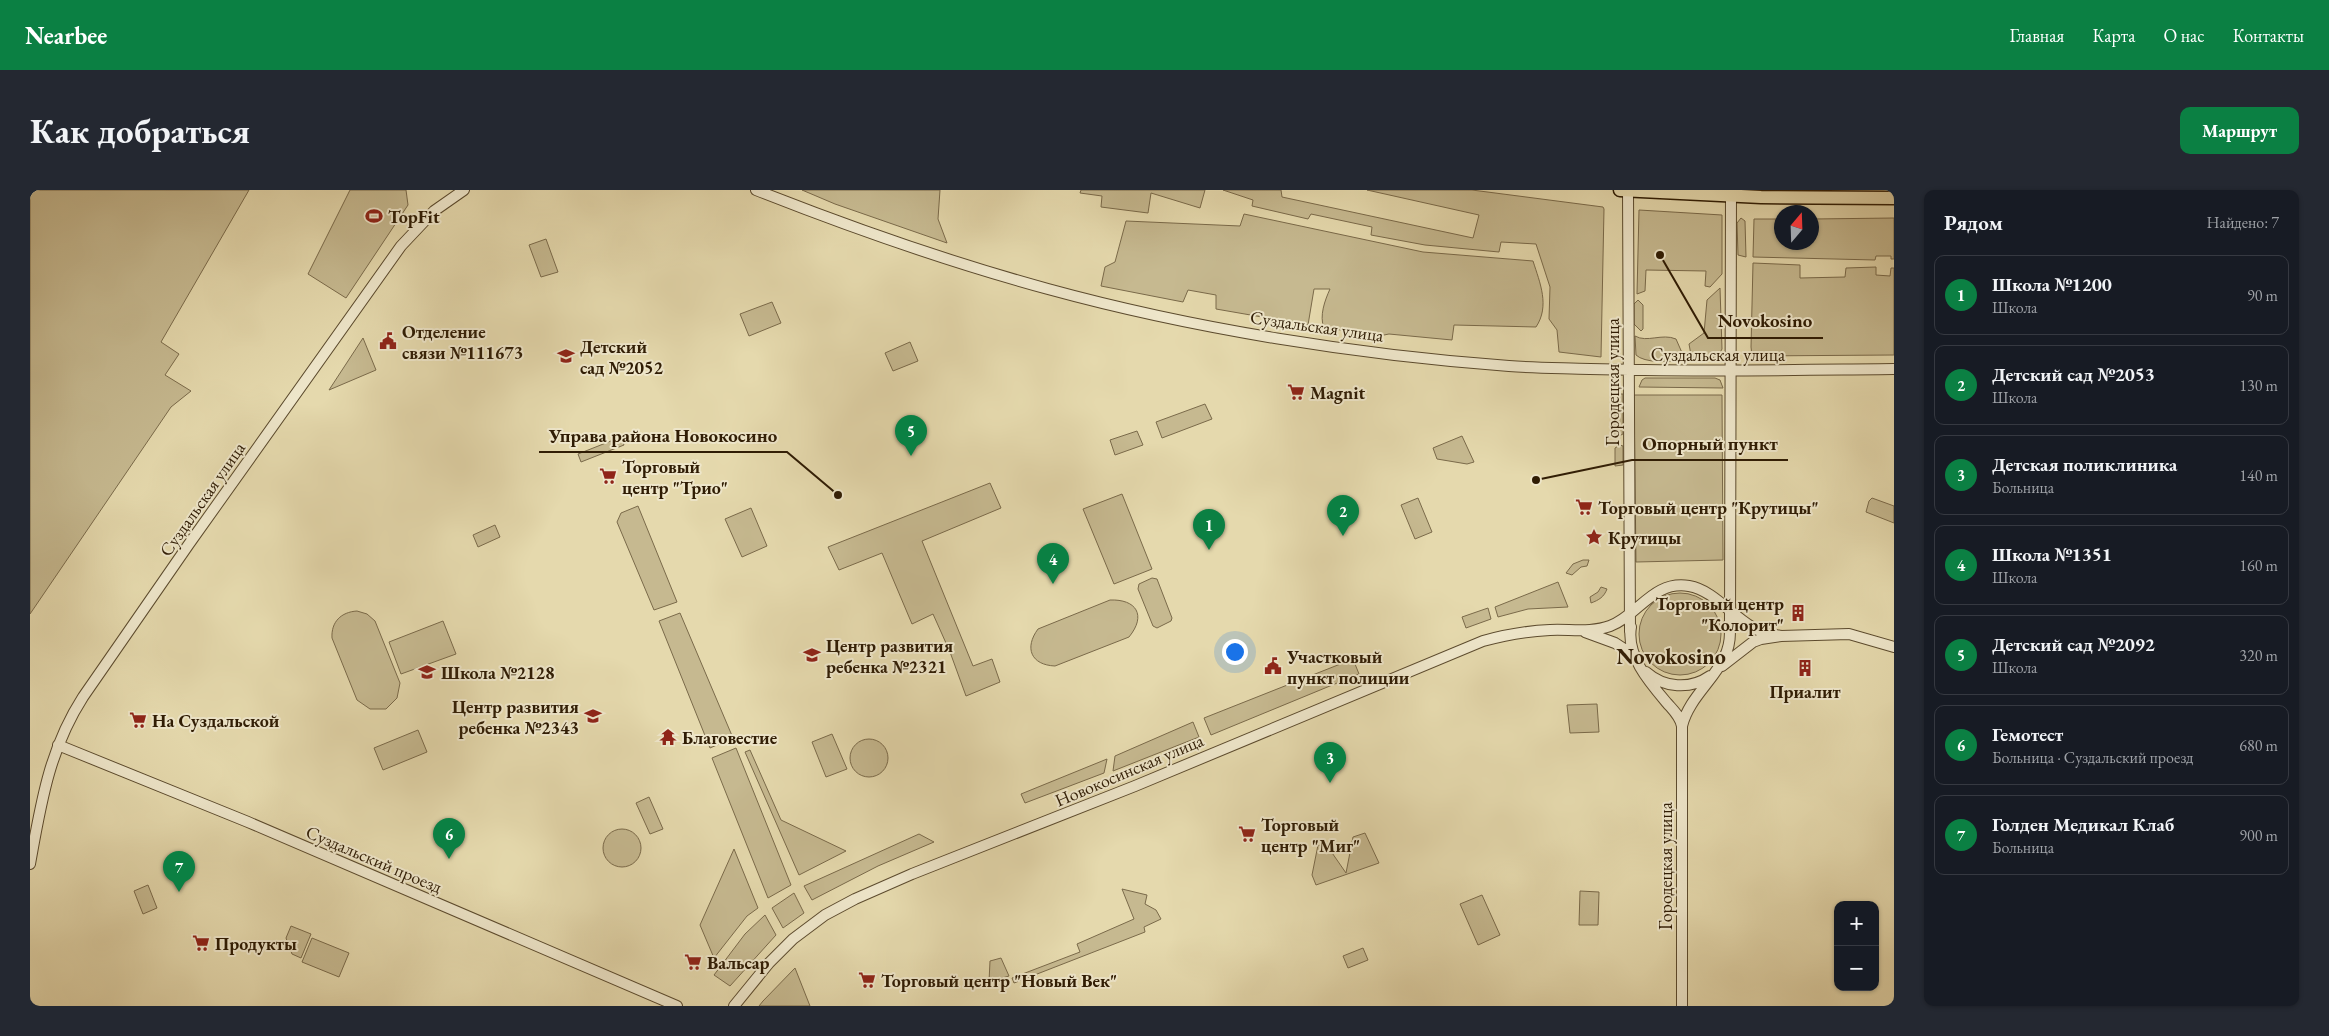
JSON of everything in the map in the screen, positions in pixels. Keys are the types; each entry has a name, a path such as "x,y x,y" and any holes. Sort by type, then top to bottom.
{"main road":[{"path":"1626,190 1894,198"}],"street":[{"name":"Суздальская улица","path":"30,864 47,775 58,745 83,697 189,544 401,246 434,211 464,190"},
{"name":"Суздальская улица","path":"756,190 833,220 952,261 1049,290 1145,312 1324,345 1426,358 1512,366 1629,370 1894,369"},
{"name":"Городецкая улица","path":"1626,190 1630,632"},
{"path":"1682,726 1687,711 1717,670 1730,647 1730,193"},
{"path":"1682,726 1679,718 1654,688 1632,650 1630,632 1637,610 1647,598 1661,589 1680,586 1699,589 1731,613 1762,632 1781,636"},
{"name":"Новокосинская улица","path":"734,1006 769,963 793,939 825,915 870,893 1128,789 1483,641 1525,632 1594,630 1609,626 1630,613 1647,598"},
{"path":"1715,600 1726,614 1730,629"},
{"path":"1572,630 1605,639 1637,660 1659,681 1678,686 1695,684 1761,638 1848,634 1894,647"},
{"name":"Городецкая улица","path":"1682,726 1682,1006"},
{"name":"Суздальский проезд","path":"58,745 248,822 677,1006"}],"shaded area":[{"path":"30,190 249,190 161,342 179,354 165,375 191,391 171,407 30,614"},
{"path":"350,190 406,190 408,205 346,298 308,274"},
{"path":"802,190 940,190 938,219 947,243 835,204"},
{"path":"1081,190 1205,190 1200,208 1151,193 1148,213 1101,207 1102,196 1080,193"},
{"path":"1223,190 1281,190 1282,197 1473,238 1479,215 1367,190 1472,190 1603,207 1601,357 1559,352 1557,330 1549,319 1550,287 1536,244 1501,242 1499,252 1425,245 1371,235 1372,227 1311,214 1308,219 1252,206 1253,200"},
{"path":"1639,210 1722,215 1722,274 1710,287 1705,286 1706,271 1646,270 1645,291 1637,294"},
{"path":"1244,214 1423,252 1533,261 1542,294 1543,303 1540,319 1536,327 1454,325 1452,340 1384,335 1324,328 1322,313 1330,289 1314,289 1308,325 1216,309 1216,295 1188,290 1183,302 1101,286 1105,267 1115,262 1126,221 1240,226"},
{"path":"1741,218 1745,221 1746,257 1738,255 1737,223"},
{"path":"1894,218 1894,259 1891,259 1891,256 1876,256 1875,260 1753,257 1754,219 1774,219 1774,250 1819,250 1819,219"},
{"path":"546,239 558,272 541,277 529,245"},
{"path":"1753,263 1800,265 1800,278 1845,277 1846,268 1876,267 1876,275 1890,276 1891,268 1894,268 1894,355 1752,356"},
{"path":"1720,288 1722,349 1720,353 1708,360 1699,360 1691,355 1689,344 1704,333 1707,300"},
{"path":"1638,300 1643,305 1643,329 1641,331 1634,324 1634,304"},
{"path":"772,302 781,323 749,336 740,314"},
{"path":"1635,336 1644,339 1671,337 1676,339 1683,355 1682,359 1658,362 1640,358 1636,355"},
{"path":"363,338 376,370 329,390"},
{"path":"910,342 918,361 893,371 885,353"},
{"path":"1645,378 1715,378 1720,380 1723,388 1639,387"},
{"path":"1613,394 1623,394 1623,434 1617,437 1615,436 1611,411"},
{"path":"1634,395 1722,395 1723,560 1636,562"},
{"path":"1205,404 1212,419 1162,438 1156,422"},
{"path":"1137,431 1143,445 1115,455 1110,440"},
{"path":"1462,436 1474,462 1467,464 1437,459 1433,448"},
{"path":"621,437 624,445 581,462 578,454"},
{"path":"1620,445 1623,446 1623,465 1615,466 1615,448"},
{"path":"990,483 1001,508 922,541 973,666 992,659 1000,682 966,696 950,652 933,614 912,624 882,553 839,570 828,547"},
{"path":"1122,494 1152,569 1114,584 1083,509"},
{"path":"1418,498 1432,532 1415,539 1401,505"},
{"path":"1872,498 1894,506 1894,523 1866,512 1869,501"},
{"path":"638,506 677,602 654,610 617,522 621,513"},
{"path":"751,508 767,546 742,557 725,519"},
{"path":"495,525 500,537 478,547 473,535"},
{"path":"1589,560 1587,566 1581,567 1572,575 1566,573 1573,564"},
{"path":"1152,578 1157,579 1172,618 1171,621 1157,628 1153,626 1138,589 1139,584"},
{"path":"1558,582 1568,607 1528,609 1498,617 1495,607"},
{"path":"1601,587 1607,589 1599,599 1591,603 1590,597 1598,592"},
{"path":"1672,593 1688,593 1703,600 1714,611 1721,626 1718,650 1709,663 1688,675 1672,675 1657,668 1646,657 1639,642 1639,626 1646,611 1657,600"},
{"path":"1110,600 1126,602 1136,610 1138,615 1137,622 1129,637 1055,666 1047,665 1035,659 1032,654 1031,643 1038,629"},
{"path":"1488,608 1491,619 1466,628 1462,617"},
{"path":"357,611 367,614 375,621 400,683 397,698 386,709 370,709 357,700 332,638 333,627 338,619 346,613"},
{"path":"680,613 733,738 710,748 659,621"},
{"path":"443,621 456,654 401,674 389,642"},
{"path":"1353,659 1359,674 1211,735 1204,718"},
{"path":"1597,704 1599,732 1570,733 1567,705"},
{"path":"1193,722 1199,737 1113,771 1115,756"},
{"path":"418,730 427,752 383,770 374,748"},
{"path":"832,734 847,769 826,777 812,742"},
{"path":"869,739 876,740 882,745 887,751 887,765 882,771 876,776 869,777 862,776 856,771 851,765 850,758 851,751 856,745 862,740"},
{"path":"736,748 791,885 768,898 712,758"},
{"path":"750,750 781,820 846,851 799,875 745,752"},
{"path":"1107,759 1104,773 1025,803 1021,794"},
{"path":"649,797 663,829 650,834 636,803"},
{"path":"622,829 635,835 641,848 635,861 622,867 609,861 603,848 609,835"},
{"path":"1365,833 1379,863 1316,885 1312,875 1318,845 1328,847 1346,873 1353,837"},
{"path":"919,834 934,842 878,866 812,900 804,886"},
{"path":"734,849 758,908 747,916 714,958 700,925"},
{"path":"148,885 157,908 143,914 134,891"},
{"path":"1122,889 1147,895 1145,904 1156,910 1161,919 1144,927 1145,932 1014,983 1012,978 1080,952 1077,944 1134,919"},
{"path":"1580,891 1599,892 1598,925 1579,925"},
{"path":"794,893 804,913 783,928 772,908"},
{"path":"1482,895 1500,935 1478,945 1460,904"},
{"path":"765,915 776,935 730,986 714,975 745,934"},
{"path":"291,926 311,934 301,958 292,954 286,938"},
{"path":"312,938 349,953 339,977 302,962"},
{"path":"1363,948 1368,960 1348,968 1343,956"},
{"path":"1001,958 1009,976 989,982 990,961"},
{"path":"795,968 810,1006 759,1006 763,1001"}],"place":[{"name":"TopFit","path":"374,216"},
{"name":"Novokosino","path":"1660,255"},
{"name":"Отделение связи №111673","path":"388,341"},
{"name":"Детский сад №2052","path":"566,356"},
{"name":"Magnit","path":"1296,392"},
{"name":"Детский сад №2092","path":"911,456"},
{"name":"Торговый центр \"Трио\"","path":"608,476"},
{"name":"Опорный пункт","path":"1536,480"},
{"name":"Управа района Новокосино","path":"838,495"},
{"name":"Торговый центр \"Крутицы\"","path":"1584,507"},
{"name":"Детский сад №2053","path":"1343,536"},
{"name":"Крутицы","path":"1594,537"},
{"name":"Школа №1200","path":"1209,550"},
{"name":"Школа №1351","path":"1053,584"},
{"name":"Торговый центр \"Колорит\"","path":"1798,613"},
{"name":"Центр развития ребенка №2321","path":"812,655"},
{"name":"Участковый пункт полиции","path":"1273,666"},
{"name":"Приалит","path":"1805,668"},
{"name":"Школа №2128","path":"427,672"},
{"name":"Центр развития ребенка №2343","path":"593,716"},
{"name":"На Суздальской","path":"138,720"},
{"name":"Благовестие","path":"668,737"},
{"name":"Детская поликлиника","path":"1330,783"},
{"name":"Торговый центр \"Миг\"","path":"1247,834"},
{"name":"Гемотест","path":"449,859"},
{"name":"Голден Медикал Клаб","path":"179,892"},
{"name":"Продукты","path":"201,943"},
{"name":"Вальсар","path":"693,962"},
{"name":"Торговый центр \"Новый Век\"","path":"867,980"}],"district":[{"name":"Novokosino","path":"1671,656"}]}
